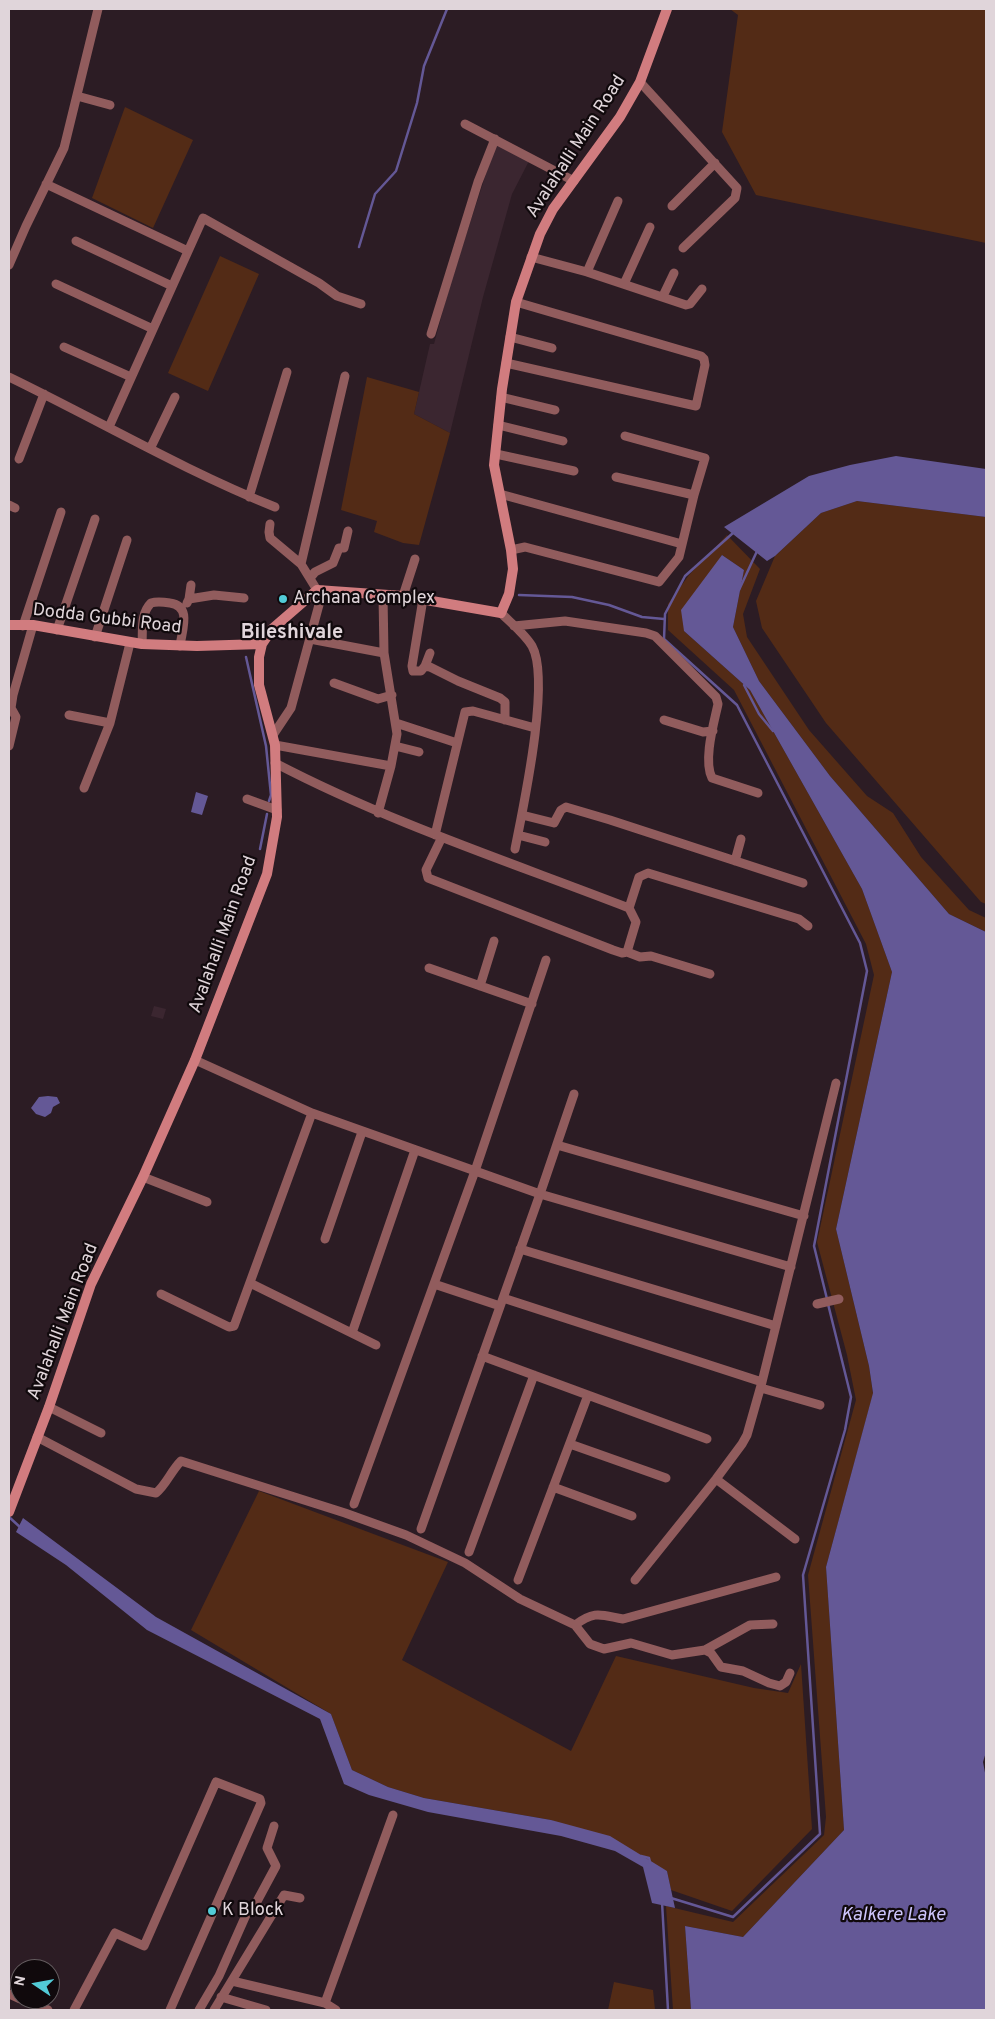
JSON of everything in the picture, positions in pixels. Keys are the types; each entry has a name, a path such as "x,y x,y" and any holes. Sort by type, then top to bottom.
{"main road":[{"name":"Avalahalli Main Road","path":"501,613 509,594 512,569 511,550 494,465 501,397 516,302 540,234 553,209 620,117 640,82 667,9"},
{"name":"Avalahalli Main Road","path":"11,1508 49,1407 91,1284 143,1176 195,1060 267,874 277,810 274,740 259,685 259,657 262,644 272,628 320,590"},
{"path":"320,590 403,596 501,613"},
{"name":"Dodda Gubbi Road","path":"9,625 28,625 142,644 180,646 262,644"}],"street":[{"path":"9,266 64,148 98,9"},
{"path":"640,82 737,188 735,198 683,248"},
{"path":"77,96 110,105"},
{"path":"465,124 574,181"},
{"path":"431,334 478,182 495,139"},
{"path":"672,206 715,163"},
{"path":"46,184 188,251"},
{"path":"587,272 618,200"},
{"path":"108,427 203,218 319,283 328,291 361,304"},
{"path":"624,284 650,227"},
{"path":"76,240 172,286"},
{"path":"531,257 587,272 688,305 702,289"},
{"path":"663,296 674,273"},
{"path":"56,284 153,329"},
{"path":"506,363 696,406 704,366 704,359 701,356 516,302"},
{"path":"510,337 552,348"},
{"path":"64,347 131,377"},
{"path":"250,497 287,372"},
{"path":"301,564 345,376"},
{"path":"9,377 180,466 275,507"},
{"path":"19,459 44,394"},
{"path":"150,449 175,397"},
{"path":"501,397 555,410"},
{"path":"498,425 563,441"},
{"path":"511,550 525,547 659,582 679,557 705,458 625,436"},
{"path":"496,454 574,471"},
{"path":"616,477 694,495"},
{"path":"500,494 682,544"},
{"path":"9,746 16,717 12,708 13,695 28,625 61,512"},
{"path":"56,630 95,519"},
{"path":"270,524 270,538 301,564 320,590 310,639 290,708 274,740 391,766"},
{"path":"310,578 315,572 333,563 339,548 344,548 348,531"},
{"path":"95,637 127,540"},
{"path":"403,596 415,559"},
{"path":"183,609 189,599 190,584"},
{"path":"189,599 214,595 244,598"},
{"path":"378,813 391,766 397,734 384,653 383,596"},
{"path":"423,599 412,666 413,671 420,671 425,666 430,653"},
{"path":"142,644 144,615 151,603 163,602 177,604 185,613 180,646"},
{"path":"501,613 532,646 537,660 539,699 522,815 515,849"},
{"path":"514,626 565,621 655,636 716,697 718,704 709,764 712,778 758,793"},
{"path":"310,639 384,653"},
{"path":"84,788 110,723 130,643"},
{"path":"425,666 500,698 505,702 506,720"},
{"path":"334,683 378,699 392,695"},
{"path":"535,728 466,711 463,715 438,836 426,870 428,878 613,950 622,953 627,952 640,957 651,956 710,974"},
{"path":"69,715 110,723"},
{"path":"664,720 703,732 713,731"},
{"path":"396,723 456,743"},
{"path":"395,746 419,752"},
{"path":"275,763 318,786 378,813 629,908"},
{"path":"247,799 277,810"},
{"path":"522,815 554,823 561,810 566,807 804,884"},
{"path":"518,835 545,842"},
{"path":"735,862 742,839"},
{"path":"627,952 636,922 629,908 638,877 648,873 800,919 808,926"},
{"path":"480,986 494,942"},
{"path":"354,1504 475,1171 546,960"},
{"path":"429,968 532,1004"},
{"path":"195,1060 312,1113 540,1194 791,1267"},
{"path":"635,1580 716,1479 747,1435 762,1385 836,1083"},
{"path":"421,1529 574,1094"},
{"path":"161,1294 232,1328 312,1113"},
{"path":"326,1239 362,1132"},
{"path":"557,1145 804,1216"},
{"path":"352,1333 415,1150"},
{"path":"143,1176 207,1202"},
{"path":"520,1250 776,1326"},
{"path":"250,1283 376,1345"},
{"path":"434,1284 501,1302 820,1405"},
{"path":"482,1356 707,1439"},
{"path":"469,1552 534,1375"},
{"path":"518,1580 588,1395"},
{"path":"49,1407 101,1433"},
{"path":"37,1437 136,1490 156,1493 163,1487 168,1477 181,1461 346,1513 406,1535 465,1563 520,1599 575,1625 590,1644 604,1649 631,1643 672,1655 705,1650 750,1625 773,1624"},
{"path":"570,1444 666,1478"},
{"path":"716,1479 795,1540"},
{"path":"553,1488 632,1516"},
{"path":"575,1625 592,1614 602,1614 623,1619 776,1577"},
{"path":"705,1650 711,1653 721,1667 743,1671 780,1686 786,1682 790,1673"},
{"path":"75,2010 115,1933 144,1946 216,1782 260,1800 261,1803 170,2010"},
{"path":"325,2004 393,1815"},
{"path":"273,1914 255,1905 276,1866 267,1848 274,1826"},
{"path":"214,2010 284,1895 300,1898"},
{"path":"199,2010 219,1976 246,1915"},
{"path":"232,1981 325,2004 336,2010"},
{"path":"221,1997 266,2010"}],"shaded area":[{"path":"730,9 986,9 986,243 756,195 722,132 738,15"},
{"path":"125,107 193,140 153,228 92,198"},
{"path":"496,143 529,161 512,194 483,297 450,433 414,414 430,344 434,344 449,288"},
{"path":"220,256 259,274 208,391 168,373"},
{"path":"367,377 419,392 414,414 450,433 419,545 403,543 374,532 377,521 341,510"},
{"path":"857,501 986,517 986,904 981,902 826,723 762,628 756,601 775,556 821,513"},
{"path":"727,535 760,569 743,614 747,637 809,730 867,796 893,813 921,857 969,910 986,918 986,932 949,914 830,776 759,681 733,627 744,570 722,555 684,631 750,690 862,889 892,972 836,1229 869,1366 873,1394 826,1567 844,1830 743,1937 685,1926 691,2010 673,2010 666,1906 733,1922 824,1835 826,1817 808,1575 856,1400 847,1355 817,1242 874,975 866,944 734,690 668,630 668,604 689,575"},
{"path":"154,1006 166,1009 163,1019 151,1016"},
{"path":"259,1491 448,1562 402,1660 571,1751 616,1656 754,1688 788,1693 801,1664 812,1829 732,1911 671,1890 667,1871 551,1820 424,1798 388,1787 352,1770 331,1714 191,1630"},
{"path":"614,1982 653,1990 655,2010 608,2010"}],"water":[{"path":"896,456 986,469 986,517 857,501 821,513 775,556 767,561 724,527 809,476 850,465"},
{"name":"Kalkere Lake","path":"722,555 744,570 733,627 759,681 830,776 949,914 986,932 986,1752 983,1762 986,1778 986,2010 691,2010 685,1926 743,1937 844,1830 826,1567 873,1393 869,1366 836,1229 892,972 862,889 750,690 684,631 681,610"},
{"path":"196,792 208,796 202,815 191,812"},
{"path":"39,1097 57,1097 60,1103 53,1107 51,1113 45,1117 36,1114 31,1108"},
{"path":"23,1518 156,1617 331,1714 352,1770 388,1787 424,1798 551,1820 610,1836 667,1871 675,1908 652,1903 643,1867 615,1851 561,1836 428,1812 369,1795 344,1784 320,1719 147,1630 66,1565 16,1532"}],"waterway":[{"path":"359,247 375,194 396,171 417,103 424,66 447,9"},
{"path":"733,533 685,576 665,614 664,639 737,705 860,943 867,971 814,1246 827,1299"},
{"path":"739,590 758,549"},
{"path":"519,595 572,597 609,605 642,617 664,619"},
{"path":"246,657 266,746 271,795 269,801"},
{"path":"744,685 759,714 773,731"},
{"path":"260,849 267,814"},
{"path":"671,1898 733,1917 820,1834 803,1575 845,1430 851,1397 828,1304"},
{"path":"9,1517 21,1528"},
{"path":"641,1856 649,1858 650,1862"},
{"path":"662,1902 668,2010"}],"place":[{"name":"Archana Complex","path":"283,599"},
{"name":"K Block","path":"212,1911"}],"district":[{"name":"Bileshivale","path":"292,634"}]}
